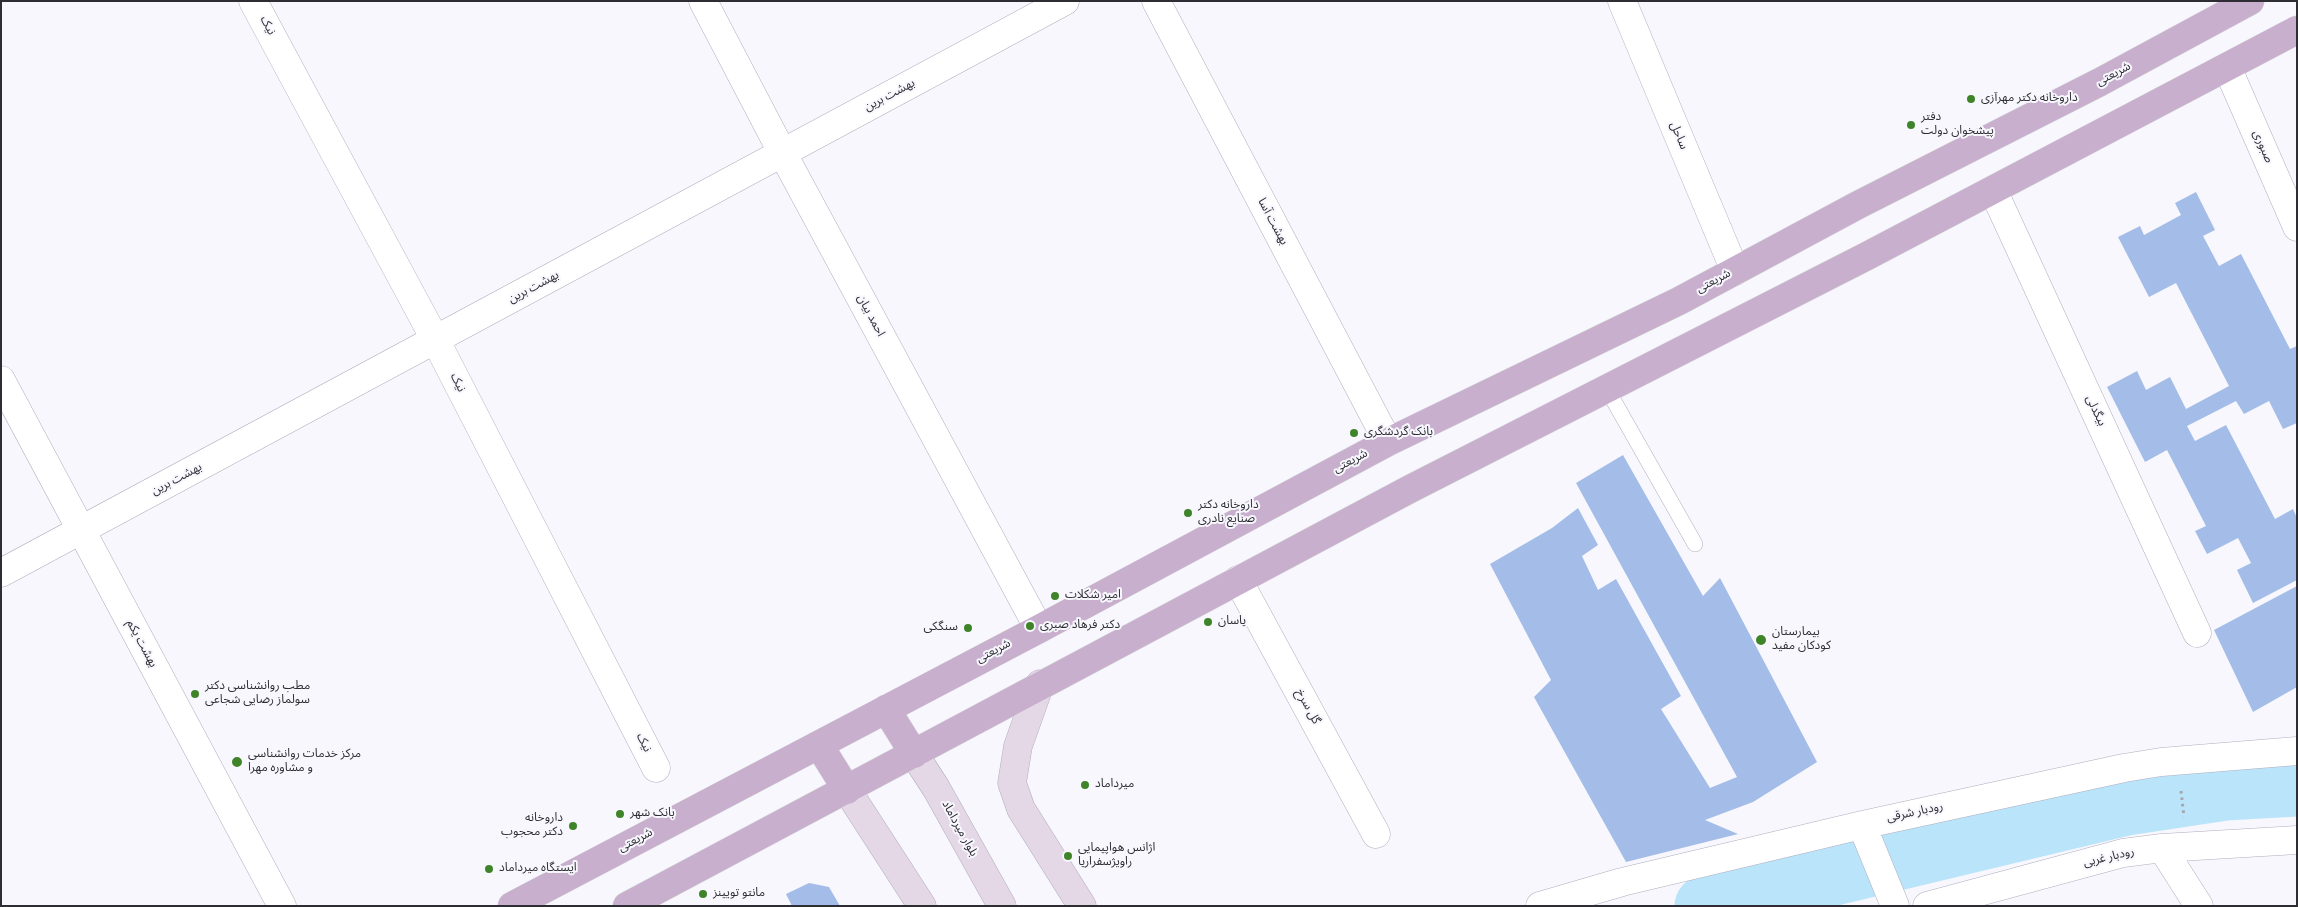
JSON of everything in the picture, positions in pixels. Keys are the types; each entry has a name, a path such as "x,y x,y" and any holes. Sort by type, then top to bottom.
{"main road":[{"name":"شریعتی","path":"512,906 1388,442 1679,301 1858,204 2100,82 2250,1"},
{"path":"627,906 1238,580 1993,190 2297,30"},
{"path":"1040,684 1018,746 1012,783 1021,810 1082,906"},
{"path":"886,709 914,754"},
{"path":"819,745 922,906"},
{"name":"بلوار میرداماد","path":"914,754 936,788 1002,906"}],"street":[{"name":"نیک","path":"254,1 436,341 656,768"},
{"name":"احمد بیان","path":"703,1 1038,629"},
{"name":"بهشت برین","path":"1,573 436,341 1065,1"},
{"name":"بهشت آسا","path":"1156,1 1388,442"},
{"name":"ساحل","path":"1622,1 1735,271"},
{"name":"صبوری","path":"2227,67 2297,227"},
{"name":"بیگدلی","path":"1993,190 2197,633"},
{"name":"بهشت یکم","path":"1,380 282,906"},
{"name":"گل سرخ","path":"1238,580 1376,834"},
{"name":"رودبار شرقی","path":"1540,906 1622,882 1862,825 2124,768 2178,760 2297,751"},
{"path":"1862,825 1895,906"},
{"name":"رودبار غربی","path":"1927,906 2007,896 2123,853 2174,847 2297,840"},
{"path":"2174,847 2198,906"}],"lane":[{"path":"1607,389 1695,544"}],"path":[{"path":"2174,847 2178,760"}],"building":[{"path":"2196,192 2215,230 2203,236 2219,266 2241,254 2290,349 2297,346 2297,423 2283,429 2269,401 2244,414 2236,401 2187,426 2195,441 2226,425 2275,519 2293,509 2297,518 2297,580 2253,603 2237,570 2251,563 2238,538 2207,554 2195,531 2206,526 2167,450 2145,462 2107,387 2137,371 2146,390 2170,377 2186,409 2229,386 2176,283 2149,297 2118,237 2140,226 2144,235 2181,215 2175,203"},
{"path":"1623,455 1703,596 1720,578 1817,762 1753,802 1705,820 1738,834 1626,862 1534,697 1551,680 1490,564 1552,528 1578,508 1598,545 1582,556 1598,590 1616,579 1681,696 1661,709 1710,788 1737,777 1576,483"},
{"path":"2297,586 2297,687 2253,712 2214,630"},
{"path":"809,883 829,887 840,906 792,906 786,894"}],"waterway":[{"path":"1705,906 2126,805 2225,790 2297,786"}],"place":[{"name":"داروخانه دکتر مهرآزی","path":"1971,99"},
{"name":"دفتر پیشخوان دولت","path":"1911,125"},
{"name":"بانک گردشگری","path":"1354,433"},
{"name":"داروخانه دکتر صنايع نادری","path":"1188,513"},
{"name":"امیر شکلات","path":"1055,596"},
{"name":"یاسان","path":"1208,622"},
{"name":"دکتر فرهاد صبری","path":"1030,626"},
{"name":"سنگکی","path":"968,628"},
{"name":"بیمارستان کودکان مفید","path":"1761,640"},
{"name":"مطب روانشناسی دکتر سولماز رضایی شجاعی","path":"195,694"},
{"name":"مرکز خدمات روانشناسی و مشاوره مهرا","path":"237,762"},
{"name":"میرداماد","path":"1085,785"},
{"name":"بانک شهر","path":"620,814"},
{"name":"داروخانه دکتر محجوب","path":"573,826"},
{"name":"اژانس هواپیمایی راویژسفراریا","path":"1068,856"},
{"name":"ایستگاه میرداماد","path":"489,869"},
{"name":"مانتو تویینز","path":"703,894"}]}
